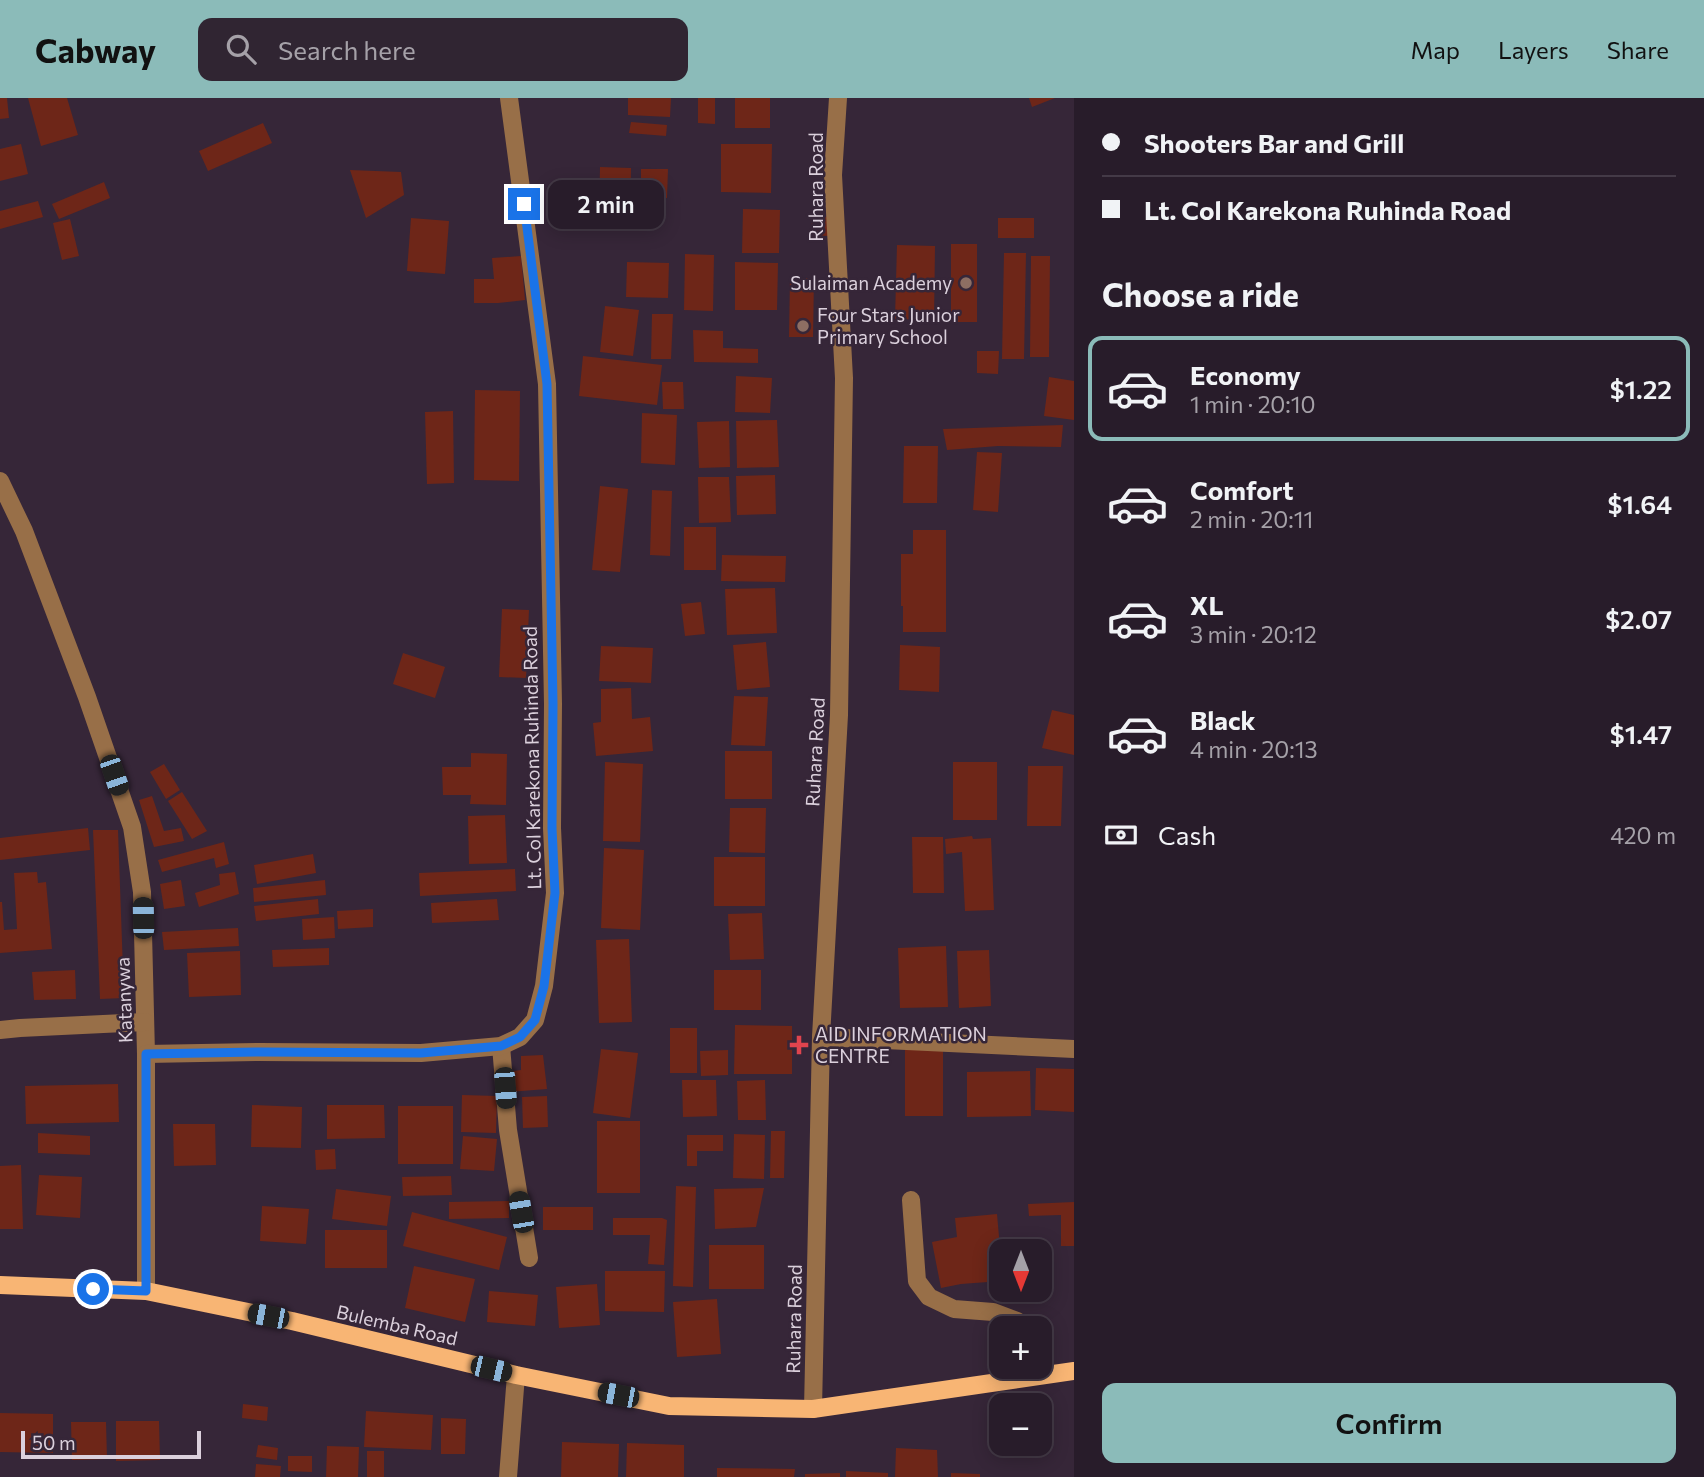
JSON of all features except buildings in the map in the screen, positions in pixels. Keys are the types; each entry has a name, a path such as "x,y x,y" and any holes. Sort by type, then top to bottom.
{"main road":[{"name":"Bulemba Road","path":"0,1286 146,1291 292,1321 516,1375 669,1406 813,1409 991,1379"},
{"name":"Bulemba Road","path":"1052,1372 1074,1371"}],"street":[{"name":"Lt. Col Karekona Ruhinda Road","path":"146,1054 421,1053 501,1046 520,1037 535,1020 544,986 555,893 547,384 509,98"},
{"name":"Ruhara Road","path":"813,1409 821,1037 839,702 844,378 833,174 838,98"},
{"name":"Katanywa","path":"0,481 24,531 87,697 132,827 142,892 146,1054 146,1291"},
{"path":"0,1030 145,1022"},
{"path":"821,1037 1074,1049"},
{"path":"501,1046 508,1130 528,1258"},
{"path":"911,1200 917,1281 929,1297 954,1309 993,1312 1004,1316"},
{"path":"508,1477 516,1375"}],"place":[{"name":"Sulaiman Academy","path":"966,283"},
{"name":"Four Stars Junior Primary School","path":"803,326"},
{"name":"AID INFORMATION CENTRE","path":"799,1045"}],"route":[{"path":"93,1289 146,1291 146,1054 421,1053 501,1046 520,1037 535,1020 544,986 555,893 552,828 553,704 547,384 524,204"}]}
